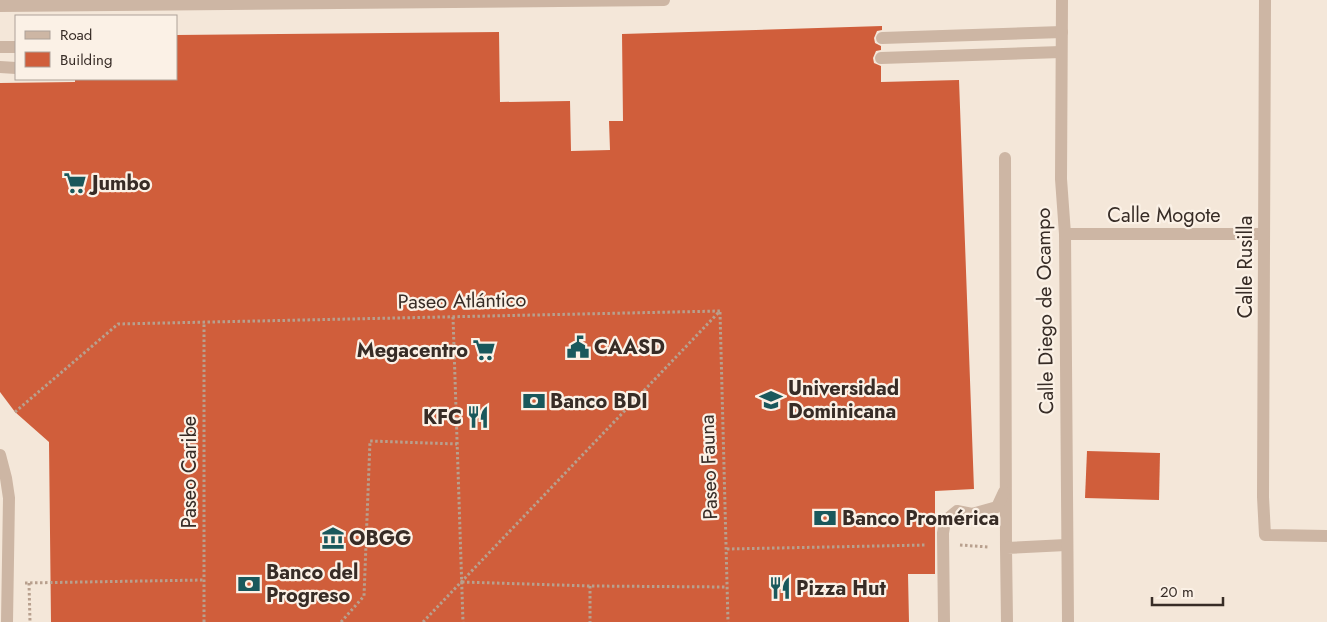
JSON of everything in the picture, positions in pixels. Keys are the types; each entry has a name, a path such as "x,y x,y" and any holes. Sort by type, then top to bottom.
{"street":[{"path":"0,6 664,0"},
{"name":"Calle Diego de Ocampo","path":"1062,0 1061,179 1065,234 1068,622"},
{"name":"Calle Rusilla","path":"1265,0 1263,496 1265,535 1327,536"},
{"path":"882,38 1062,32"},
{"path":"0,47 15,47"},
{"path":"881,58 1061,52"},
{"path":"0,67 15,68"},
{"path":"1005,158 1007,622"},
{"name":"Calle Mogote","path":"1065,234 1264,234"},
{"path":"0,455 9,498 8,622"},
{"path":"944,622 943,544 945,521 957,511 972,514 997,507 1006,488"},
{"path":"1006,548 1066,546"}],"path":[{"name":"Paseo Atlántico","path":"15,412 118,324 720,312"},
{"path":"423,622 720,312"},
{"name":"Paseo Fauna","path":"720,312 728,622"},
{"path":"453,317 463,622"},
{"name":"Paseo Caribe","path":"204,322 204,622"},
{"path":"340,622 364,596 370,441 457,444"},
{"path":"727,549 943,544 1006,548"},
{"path":"8,584 204,580"},
{"path":"462,582 590,586 727,587"},
{"path":"29,583 30,622"},
{"path":"590,586 590,622"}],"building":[{"name":"Megacentro","path":"882,26 882,30 877,31 874,38 875,43 881,46 881,50 876,51 873,58 874,63 881,66 881,82 959,80 974,489 935,491 935,574 908,574 909,622 51,622 49,442 15,412 0,392 0,83 75,82 75,80 178,80 178,35 499,32 500,102 570,101 571,151 610,150 609,121 623,121 622,34"},
{"path":"1087,451 1160,453 1159,500 1085,498"}],"place":[{"name":"Jumbo","path":"75,183"},
{"name":"CAASD","path":"578,347"},
{"name":"Megacentro","path":"484,350"},
{"name":"Universidad Dominicana","path":"771,400"},
{"name":"Banco BDI","path":"534,401"},
{"name":"KFC","path":"478,417"},
{"name":"Banco Promérica","path":"825,518"},
{"name":"OBGG","path":"333,538"},
{"name":"Banco del Progreso","path":"249,584"},
{"name":"Pizza Hut","path":"780,588"}]}
